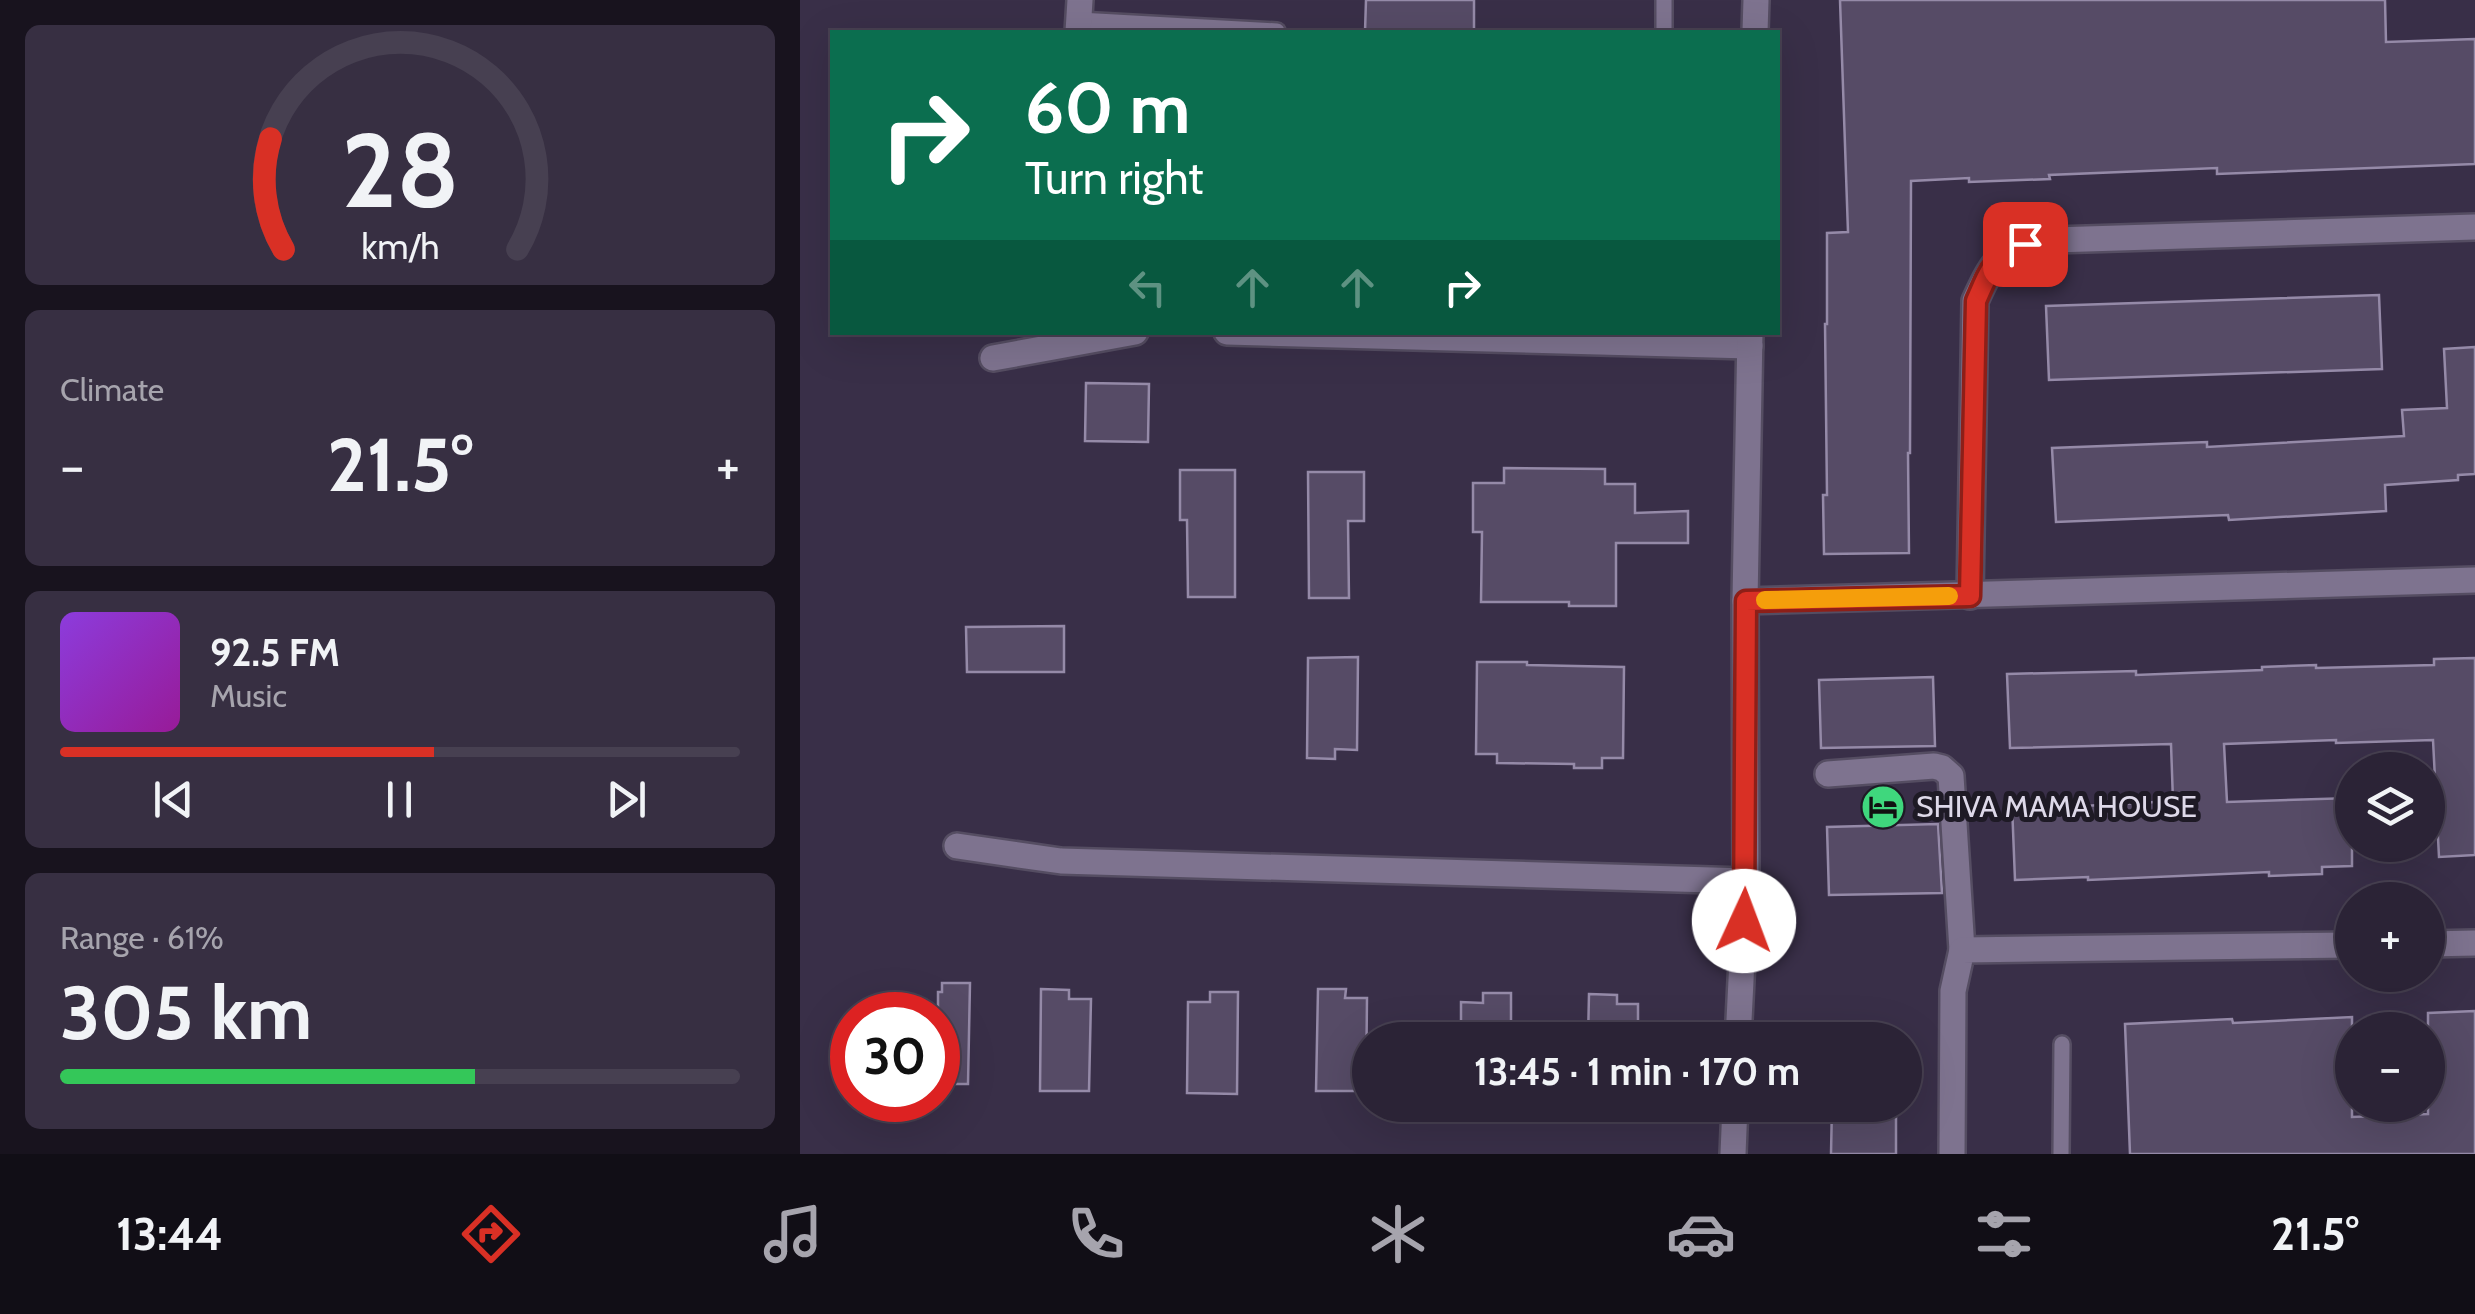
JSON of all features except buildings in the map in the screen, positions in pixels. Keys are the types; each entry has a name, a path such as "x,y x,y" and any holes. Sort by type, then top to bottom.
{"street":[{"path":"1756,0 1756,30"},
{"path":"1970,596 1976,301 1989,272 2003,254 2025,244 2054,240 2475,227"},
{"path":"993,358 1119,335"},
{"path":"1451,335 1750,339 1746,881 1739,1022"},
{"path":"1746,601 2475,580"},
{"path":"1828,774 1934,766 1951,776 1962,950 1953,991 1952,1154"},
{"path":"957,846 1061,861 1746,881"},
{"path":"2445,944 2475,943"},
{"path":"1962,950 2335,945"},
{"path":"1733,1154 1734,1122"}],"lane":[{"path":"1664,0 1664,30"},
{"path":"1079,17 1263,30"},
{"path":"2061,1154 2062,1044"}],"slow traffic":[{"path":"1765,600 1949,596"}],"place":[{"name":"SHIVA MAMA HOUSE","path":"1883,807"}],"route":[{"path":"1744,921 1746,601 1970,596 1976,301 1989,272 2003,254 2025,244"}]}
